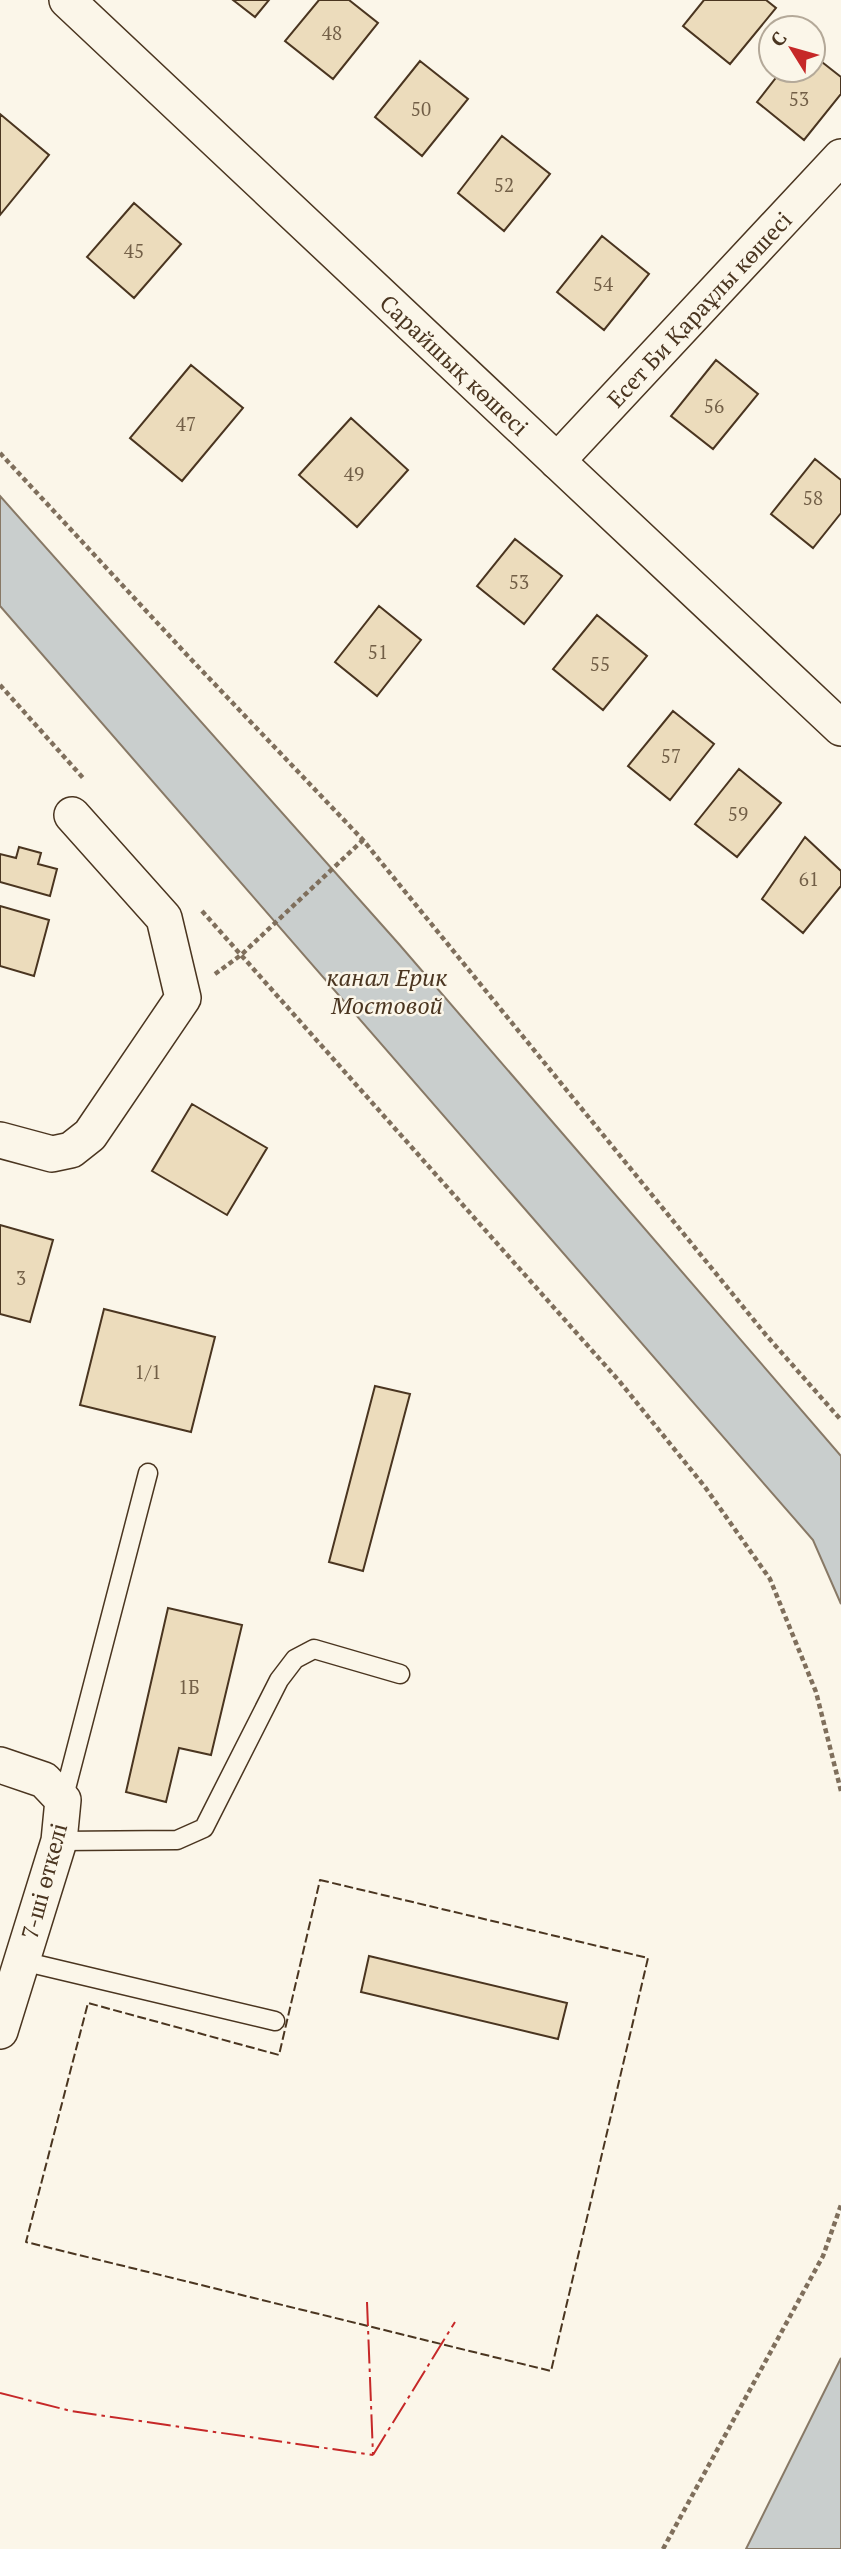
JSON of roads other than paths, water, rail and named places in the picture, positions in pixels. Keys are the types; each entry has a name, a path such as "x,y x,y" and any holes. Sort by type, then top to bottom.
{"street":[{"name":"Сарайшық көшесі","path":"66,0 841,728"},
{"name":"Есет Би Қараұлы көшесі","path":"556,461 841,157"},
{"path":"0,1140 52,1154 71,1150 90,1135 183,998 164,918 82,802"},
{"name":"7-шi өткелi","path":"0,1765 44,1780 63,1800 59,1841 0,2031"}],"lane":[{"path":"63,1800 148,1473"},
{"path":"59,1841 177,1840 204,1828 279,1679 295,1659 314,1649 400,1674"},
{"path":"22,1961 275,2021"}],"water":[{"name":"канал Ерик Мостовой","path":"0,496 398,943 841,1456 841,1604 813,1540 0,606"},
{"path":"841,2358 841,2549 746,2549"}]}
